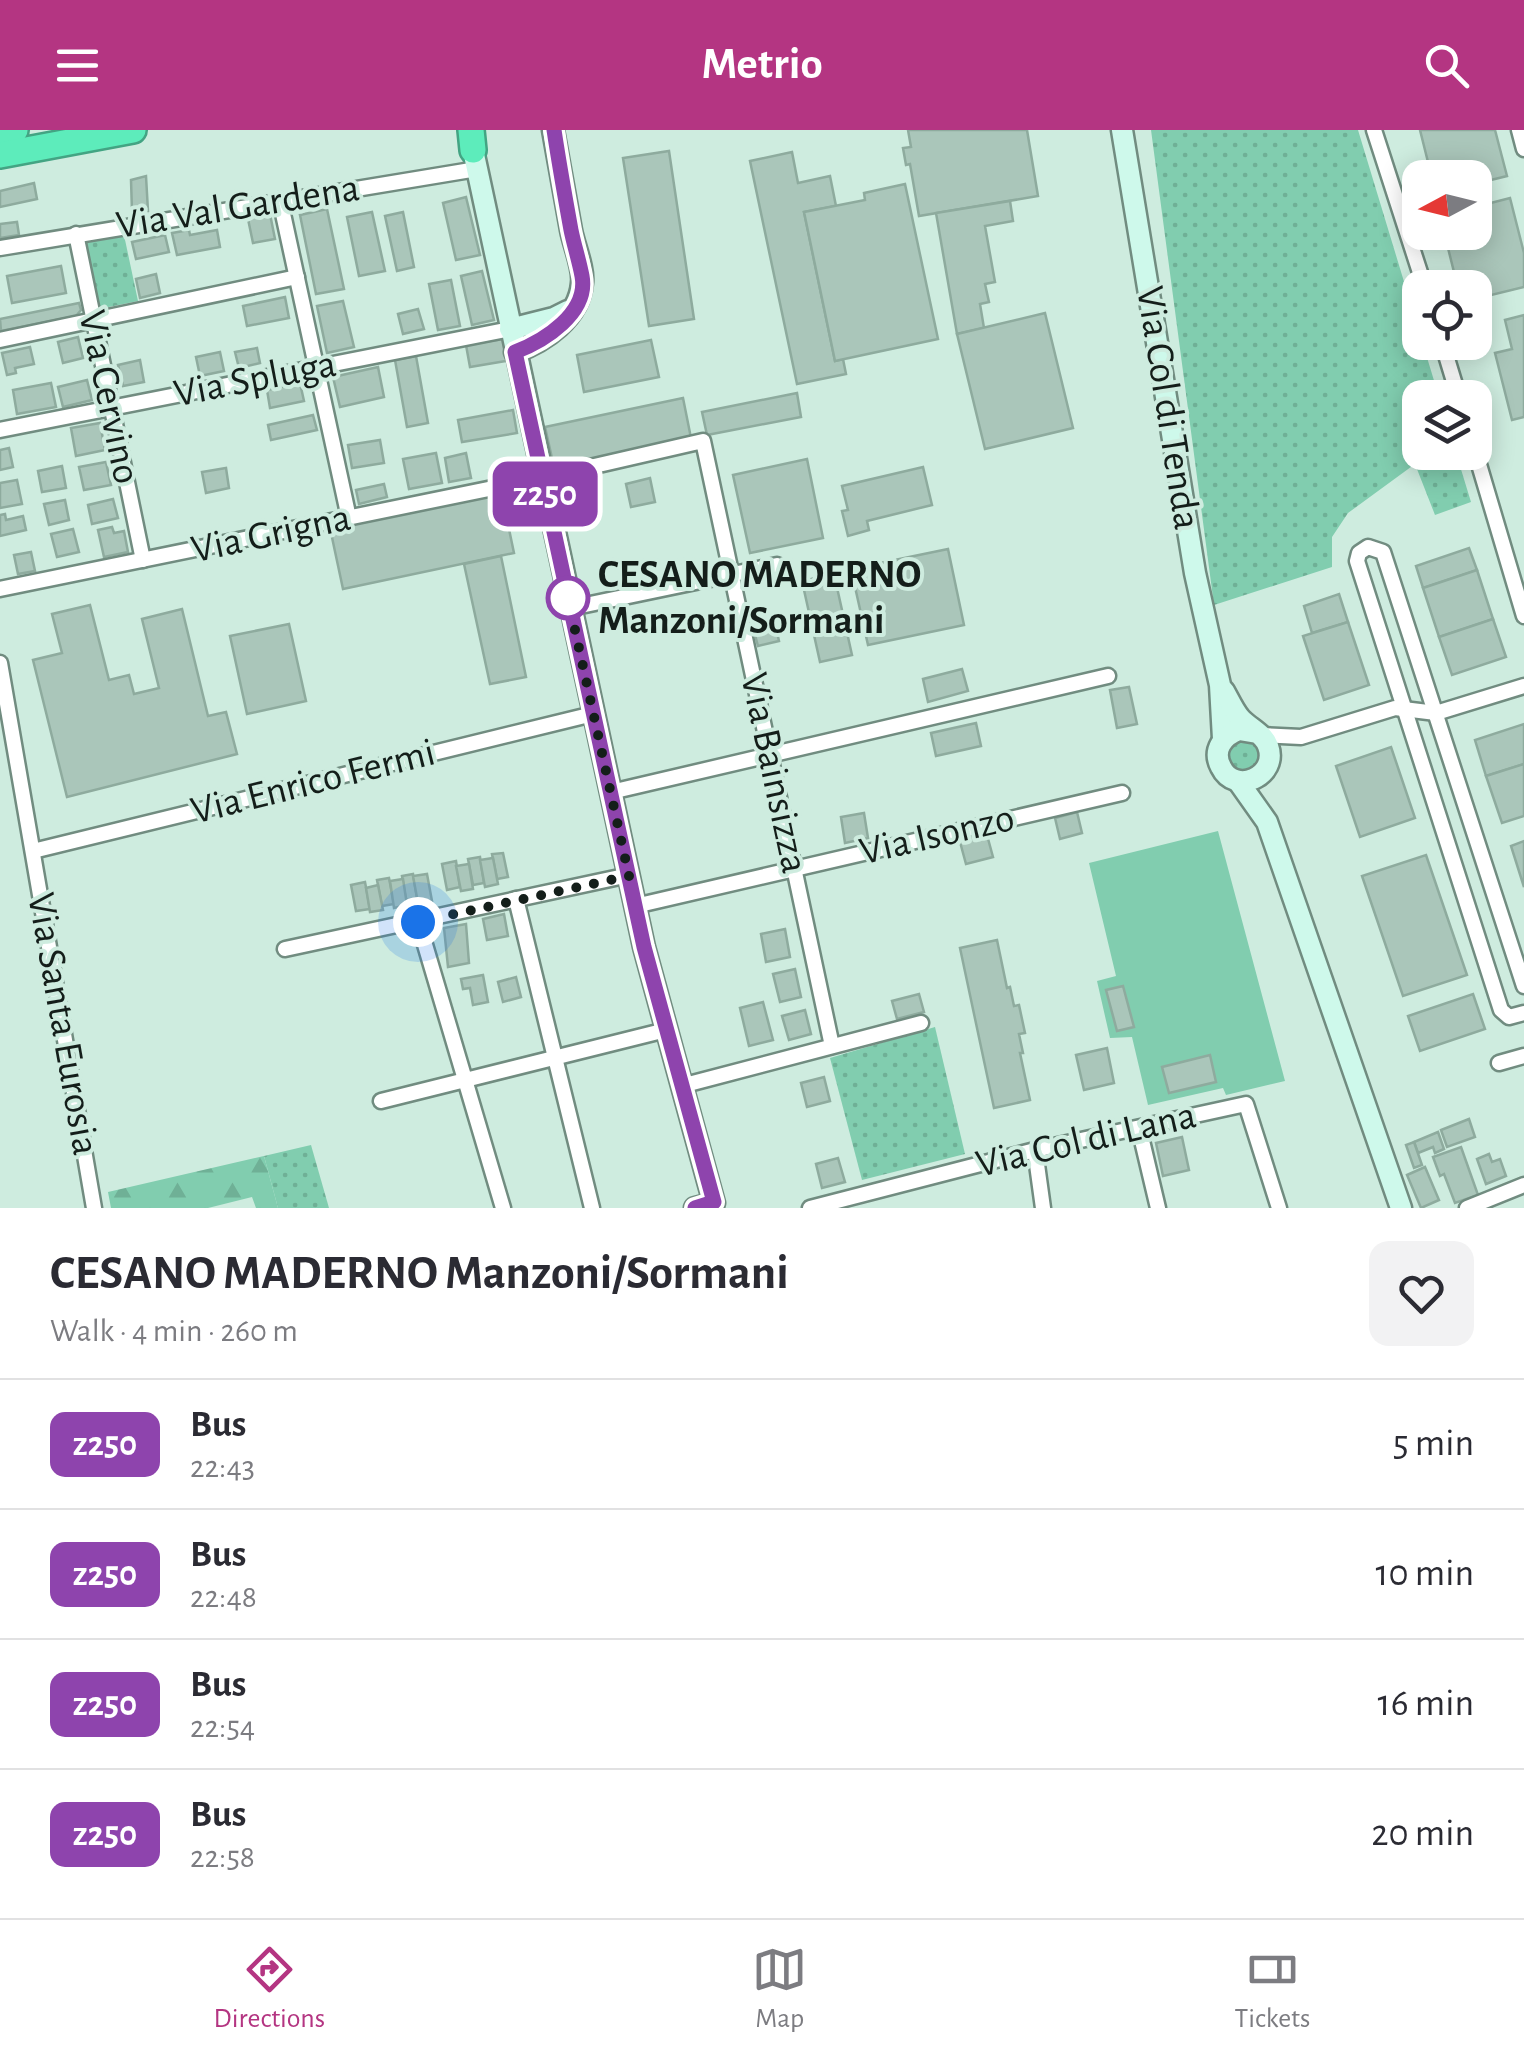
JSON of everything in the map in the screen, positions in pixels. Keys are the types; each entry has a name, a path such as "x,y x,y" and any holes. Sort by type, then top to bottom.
{"highway":[{"path":"0,134 15,130"},
{"path":"0,156 133,130"}],"main road":[{"path":"515,352 553,331 574,308 583,279 554,130"},
{"name":"Via Col di Tenda","path":"1122,130 1195,573 1220,685 1223,739 1219,764 1238,782 1267,822 1401,1208"},
{"path":"472,144 635,906 708,1206"},
{"path":"510,329 554,318 574,308"},
{"name":"Via Col di Tenda","path":"1220,685 1239,717 1270,749 1266,769 1267,822"},
{"path":"1223,739 1239,730 1258,734"},
{"path":"1238,782 1257,778 1266,769"}],"street":[{"path":"1374,130 1418,270"},
{"path":"1519,130 1524,148"},
{"name":"Via Val Gardena","path":"0,248 280,200 472,144"},
{"path":"280,200 348,518"},
{"name":"Via Cervino","path":"76,234 143,560"},
{"path":"0,340 297,277"},
{"name":"Via Spluga","path":"0,430 510,329"},
{"name":"Via Grigna","path":"0,589 542,478 702,441"},
{"name":"Via Bainsizza","path":"702,441 832,1046"},
{"path":"1480,470 1524,616"},
{"path":"1524,986 1383,552 1368,546 1357,561 1501,1010 1510,1018 1524,1013"},
{"path":"571,608 776,565"},
{"name":"Via Santa Eurosia","path":"0,662 94,1208"},
{"path":"611,792 1108,676"},
{"path":"1258,734 1301,737 1404,708 1436,714 1524,686"},
{"name":"Via Enrico Fermi","path":"33,851 594,714"},
{"path":"1266,769 1301,737"},
{"name":"Via Isonzo","path":"635,906 1122,793"},
{"path":"286,949 629,876"},
{"path":"516,899 592,1208"},
{"path":"418,922 503,1208"},
{"path":"681,1086 921,1023"},
{"path":"381,1101 666,1030"},
{"path":"1499,1063 1524,1056"},
{"name":"Via Col di Lana","path":"810,1208 1036,1150 1246,1104 1278,1208"},
{"path":"1139,1128 1158,1208"},
{"path":"1036,1150 1043,1208"},
{"path":"1467,1208 1524,1185"}],"green space":[{"path":"1151,130 1358,130 1402,275 1402,360 1428,360 1434,380 1402,380 1402,470 1407,470 1348,513 1332,537 1332,567 1214,605"},
{"path":"124,235 138,301 99,309 86,243"},
{"path":"1417,470 1461,470 1471,502 1435,515"},
{"path":"1244,739 1256,744 1261,756 1256,768 1244,773 1232,768 1227,756 1232,744"},
{"path":"1218,831 1285,1081 1226,1095 1223,1088 1148,1105 1132,1037 1110,1038 1097,981 1116,976 1089,863"},
{"path":"935,1027 965,1154 862,1180 830,1058"},
{"path":"311,1145 329,1208 278,1208 264,1156"},
{"path":"264,1156 278,1208 256,1208 252,1197 208,1208 111,1208 108,1192"}],"building":[{"path":"908,130 1027,130 1038,196 919,216 910,164 906,165 903,148 911,147"},
{"path":"1420,130 1495,130 1507,176 1492,180 1492,160 1428,160"},
{"path":"669,151 694,319 649,326 623,158"},
{"path":"792,152 798,183 830,176 836,206 804,212 835,361 843,359 846,374 797,384 750,161"},
{"path":"146,176 148,211 132,212 131,180"},
{"path":"34,183 37,199 0,207 0,191"},
{"path":"905,184 938,339 835,361 804,212 865,200 864,193"},
{"path":"466,197 480,255 456,260 443,203"},
{"path":"1510,198 1524,253 1524,287 1492,295 1492,270 1454,270 1448,250 1492,250 1492,203"},
{"path":"1010,201 1013,221 985,226 995,282 985,284 989,302 980,304 984,328 957,334 936,213"},
{"path":"327,209 344,289 316,294 300,215"},
{"path":"372,212 385,271 359,276 347,217"},
{"path":"403,212 414,267 397,271 385,216"},
{"path":"270,214 275,239 253,243 248,219"},
{"path":"17,222 19,235 0,238 0,224"},
{"path":"189,230 190,235 217,230 220,247 177,255 172,233"},
{"path":"165,235 169,252 136,259 132,242"},
{"path":"61,266 66,293 12,303 7,276"},
{"path":"482,271 494,320 472,325 461,276"},
{"path":"156,274 160,293 140,298 136,279"},
{"path":"451,280 460,326 438,330 429,284"},
{"path":"285,297 289,318 247,326 243,306"},
{"path":"343,301 354,347 327,353 317,306"},
{"path":"79,303 81,310 76,316 1,331 0,319"},
{"path":"418,309 424,329 403,334 398,314"},
{"path":"1045,313 1073,428 985,449 957,334"},
{"path":"1524,315 1524,417 1512,420 1495,353 1512,349 1505,320"},
{"path":"78,337 83,358 63,363 58,342"},
{"path":"503,339 506,361 470,367 466,345"},
{"path":"651,340 659,377 584,392 577,355"},
{"path":"30,347 34,364 15,368 16,373 7,375 2,353"},
{"path":"257,348 260,363 239,368 235,352"},
{"path":"220,352 224,371 200,376 196,357"},
{"path":"416,356 428,423 407,427 395,360"},
{"path":"140,360 144,382 123,386 118,365"},
{"path":"378,367 384,397 340,407 333,377"},
{"path":"87,380 92,400 63,407 58,387"},
{"path":"51,383 56,407 17,414 13,390"},
{"path":"300,383 304,401 270,408 267,390"},
{"path":"797,393 801,417 707,435 702,412"},
{"path":"683,398 691,438 554,467 545,427"},
{"path":"513,410 517,433 462,442 458,420"},
{"path":"313,415 317,430 271,440 268,425"},
{"path":"100,423 105,450 76,456 71,428"},
{"path":"380,440 384,463 352,468 348,445"},
{"path":"9,448 13,467 0,470 0,450"},
{"path":"436,453 442,483 409,489 403,459"},
{"path":"466,453 471,478 449,482 445,458"},
{"path":"807,459 823,538 750,553 733,475"},
{"path":"106,462 111,485 84,490 79,467"},
{"path":"62,466 66,488 42,492 38,471"},
{"path":"923,467 932,505 867,521 869,530 848,536 842,511 848,510 842,486"},
{"path":"226,468 229,488 206,493 202,472"},
{"path":"650,478 655,502 631,507 626,484"},
{"path":"17,480 22,504 0,508 0,483"},
{"path":"384,484 387,497 359,504 356,490"},
{"path":"501,491 514,553 343,589 330,528"},
{"path":"113,499 118,518 92,524 88,505"},
{"path":"65,500 69,520 49,525 44,504"},
{"path":"5,514 6,520 23,516 26,530 0,536 0,515"},
{"path":"112,527 114,533 124,531 128,552 104,557 98,530"},
{"path":"73,529 79,552 57,557 51,534"},
{"path":"1469,548 1477,570 1423,588 1416,566"},
{"path":"948,549 964,625 868,645 851,569"},
{"path":"31,552 35,571 18,574 14,555"},
{"path":"501,556 526,677 490,684 464,564"},
{"path":"1477,570 1493,619 1439,637 1423,588"},
{"path":"834,574 852,655 820,662 802,581"},
{"path":"1339,594 1348,622 1312,633 1304,606"},
{"path":"90,605 109,680 129,675 134,694 159,688 142,619 182,609 208,716 226,712 237,754 67,797 33,660 62,653 52,614"},
{"path":"774,618 779,641 758,646 752,624"},
{"path":"1493,619 1506,657 1452,675 1439,637"},
{"path":"1348,622 1369,685 1324,700 1303,636"},
{"path":"289,624 306,701 247,714 230,636"},
{"path":"962,669 968,691 928,702 923,679"},
{"path":"1129,687 1137,724 1117,728 1110,690"},
{"path":"976,723 981,746 936,756 931,733"},
{"path":"1524,724 1524,764 1486,776 1475,740"},
{"path":"1391,747 1415,818 1360,837 1336,766"},
{"path":"1524,764 1524,816 1502,823 1486,776"},
{"path":"1077,812 1082,833 1060,839 1055,818"},
{"path":"864,813 868,838 845,843 841,817"},
{"path":"987,835 993,857 966,864 960,842"},
{"path":"1524,841 1524,887 1511,846"},
{"path":"503,853 508,877 497,879 492,854"},
{"path":"1426,855 1467,975 1403,996 1362,876"},
{"path":"480,857 484,883 473,885 468,859"},
{"path":"493,858 498,884 485,887 480,860"},
{"path":"456,861 460,887 447,890 442,864"},
{"path":"469,864 473,889 461,891 456,866"},
{"path":"413,874 417,898 406,900 402,876"},
{"path":"427,874 432,901 418,903 413,876"},
{"path":"389,878 394,904 382,906 377,880"},
{"path":"403,879 407,905 394,908 390,881"},
{"path":"365,882 370,909 356,911 351,885"},
{"path":"378,885 383,910 370,912 366,888"},
{"path":"504,914 508,936 487,940 483,919"},
{"path":"466,924 469,963 448,967 444,928"},
{"path":"785,929 790,957 766,962 761,934"},
{"path":"997,940 1007,988 1010,987 1014,1006 1019,1005 1025,1033 1019,1034 1020,1053 1030,1100 994,1108 960,948"},
{"path":"795,969 801,997 780,1002 773,974"},
{"path":"483,975 488,1002 473,1005 470,988 463,989 461,979"},
{"path":"516,977 521,997 503,1002 498,982"},
{"path":"1123,986 1134,1027 1117,1031 1106,990"},
{"path":"919,994 924,1012 897,1019 892,1001"},
{"path":"1473,994 1485,1029 1420,1051 1408,1016"},
{"path":"763,1002 773,1040 749,1046 740,1008"},
{"path":"805,1010 811,1034 789,1040 782,1016"},
{"path":"1107,1048 1114,1083 1084,1090 1076,1055"},
{"path":"1210,1055 1216,1082 1169,1093 1162,1067"},
{"path":"824,1077 830,1101 807,1107 801,1083"},
{"path":"1469,1119 1475,1137 1447,1147 1441,1130"},
{"path":"1438,1132 1444,1149 1435,1153 1433,1147 1418,1153 1414,1142"},
{"path":"1182,1137 1189,1170 1163,1176 1156,1143"},
{"path":"1414,1142 1422,1165 1414,1168 1406,1145"},
{"path":"1461,1147 1478,1195 1455,1203 1433,1157"},
{"path":"1489,1154 1492,1162 1500,1159 1506,1176 1486,1184 1477,1159"},
{"path":"838,1158 845,1182 822,1188 816,1164"},
{"path":"1425,1167 1439,1200 1421,1208 1407,1175"}],"bus line":[{"name":"z250","path":"554,130 583,279 566,320 533,345 515,352 644,947 714,1202 695,1208"}],"place":[{"name":"CESANO MADERNO Manzoni/Sormani","path":"568,598"}],"route":[{"path":"418,922 629,876 568,598"}]}
